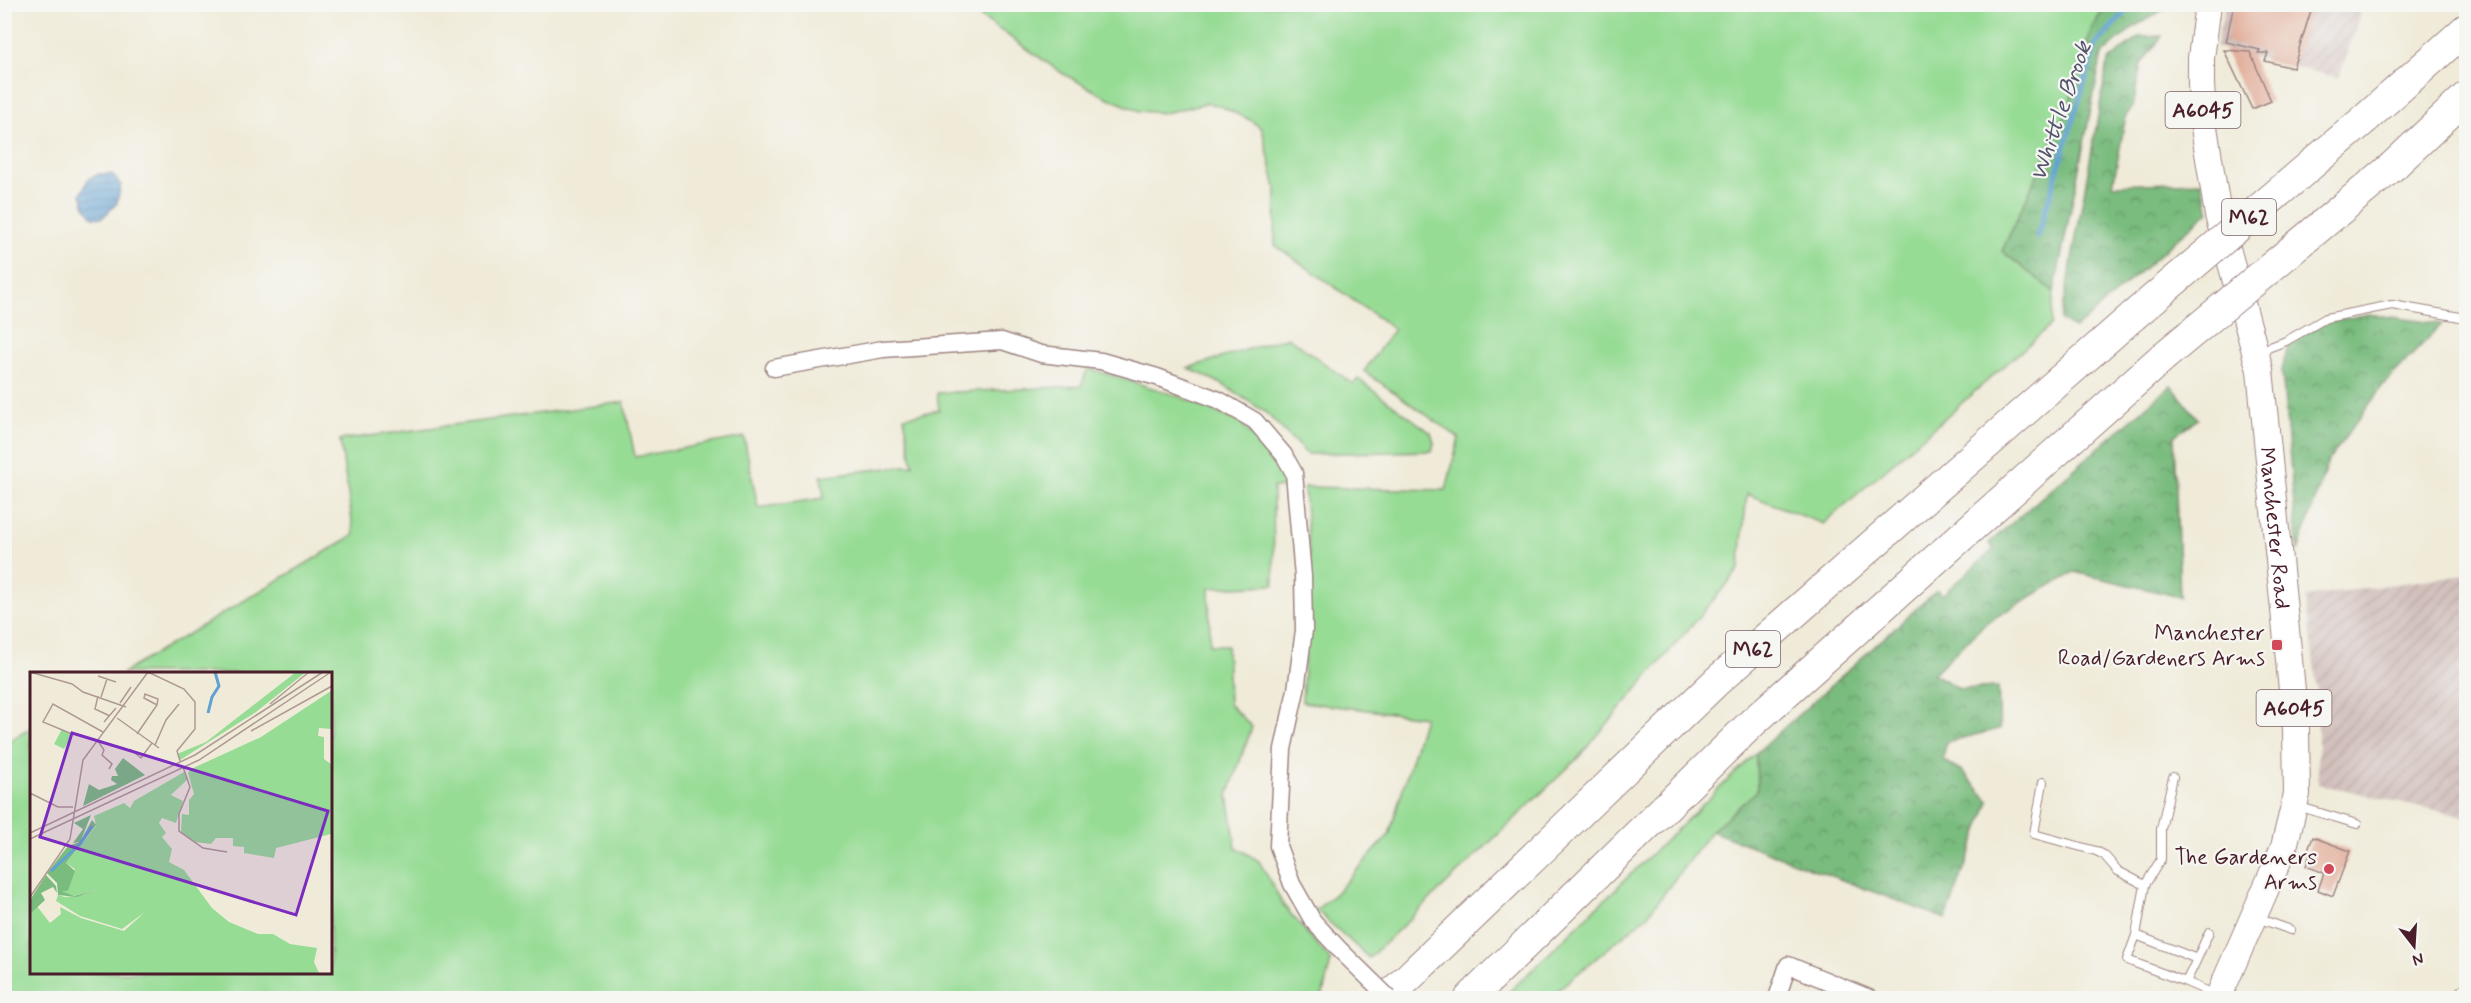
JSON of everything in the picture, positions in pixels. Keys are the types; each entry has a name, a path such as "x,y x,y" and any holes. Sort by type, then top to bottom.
{"highway":[{"name":"M62","path":"1388,999 1717,681 2133,316 2466,29"},
{"name":"M62","path":"1470,999 1754,722 2163,357 2393,166 2466,97"}],"main road":[{"name":"A6045","path":"2208,4 2200,84 2208,155 2218,215 2256,352"},
{"name":"Manchester Road","path":"2219,998 2284,847 2297,794 2296,730 2264,403 2256,352"}],"street":[{"path":"774,368 883,350 1002,341 1041,354 1101,361 1157,377 1219,400 1255,422 1284,455 1294,473 1303,576 1304,630 1296,690 1283,749 1278,846 1292,884 1313,921 1388,999"},
{"path":"1777,999 1788,965 1869,999"}],"lane":[{"path":"2256,352 2286,340 2326,318 2392,305 2466,318"},
{"path":"2173,777 2161,829 2161,859 2145,885 2136,934 2127,960 2186,982 2219,998"},
{"path":"2043,782 2034,834 2096,851 2104,855 2118,871 2145,885"},
{"path":"2294,805 2357,824"},
{"path":"2254,917 2291,930"},
{"path":"2186,982 2209,932"},
{"path":"2136,934 2197,959"}],"shaded area":[{"path":"2226,5 2363,5 2339,78 2215,47"},
{"path":"2466,574 2466,817 2318,784 2318,697 2305,597"}],"green space":[{"path":"964,5 2107,5 2092,27 2068,108 2002,251 2054,292 2051,325 1823,524 1747,494 1739,570 1578,758 1369,958 1316,910 1336,893 1389,835 1424,717 1302,702 1310,566 1304,487 1446,490 1459,438 1364,371 1394,329 1275,245 1276,188 1262,129 1250,120 1220,106 1206,103 1165,113 1139,111 1106,97 1062,73"},
{"path":"2107,5 2172,5 2135,26 2102,54 2054,292 2002,251 2068,108 2092,27"},
{"path":"2162,36 2141,64 2133,107 2126,115 2113,185 2201,182 2209,211 2075,329 2061,320 2108,61 2139,37"},
{"path":"2369,314 2442,324 2384,384 2328,461 2298,552 2282,371 2286,353 2303,333 2325,324"},
{"path":"1288,337 1353,384 1358,379 1431,433 1434,443 1432,451 1307,454 1265,412 1222,384 1188,368"},
{"path":"1088,368 1181,397 1241,423 1273,460 1288,488 1273,487 1274,585 1209,588 1210,645 1227,645 1229,704 1252,727 1228,795 1236,847 1259,861 1284,906 1331,961 1322,998 5,998 4,744 30,729 30,973 332,973 332,672 125,672 354,535 340,440 624,402 635,457 744,437 758,508 824,498 821,476 913,465 904,417 939,410 937,393 1081,386"},
{"path":"2171,385 2198,419 2174,436 2180,597 2074,572 1987,622 1933,674 1960,689 1998,687 2000,729 1946,742 1943,760 1962,771 1989,801 1946,919 1711,831 1757,791 1756,753 1937,590 1942,595 1994,549 1989,543"},
{"path":"1756,753 1757,791 1711,831 1647,916 1548,998 1503,998"}],"water":[{"path":"99,174 112,174 121,185 117,203 102,218 93,217 85,207 81,194 88,179"}],"building":[{"path":"2234,4 2313,4 2293,68 2265,61 2268,53 2258,53 2260,50 2226,42"},
{"path":"2224,50 2250,52 2271,101 2252,109"},
{"name":"The Gardeners Arms","path":"2313,837 2350,851 2333,896 2318,890 2324,873 2306,866 2310,854 2307,853"}],"waterway":[{"name":"Whittle Brook","path":"2037,237 2096,45 2132,4"}],"place":[{"name":"Manchester Road/Gardeners Arms","path":"2277,645"},
{"name":"The Gardeners Arms","path":"2329,869"}]}
